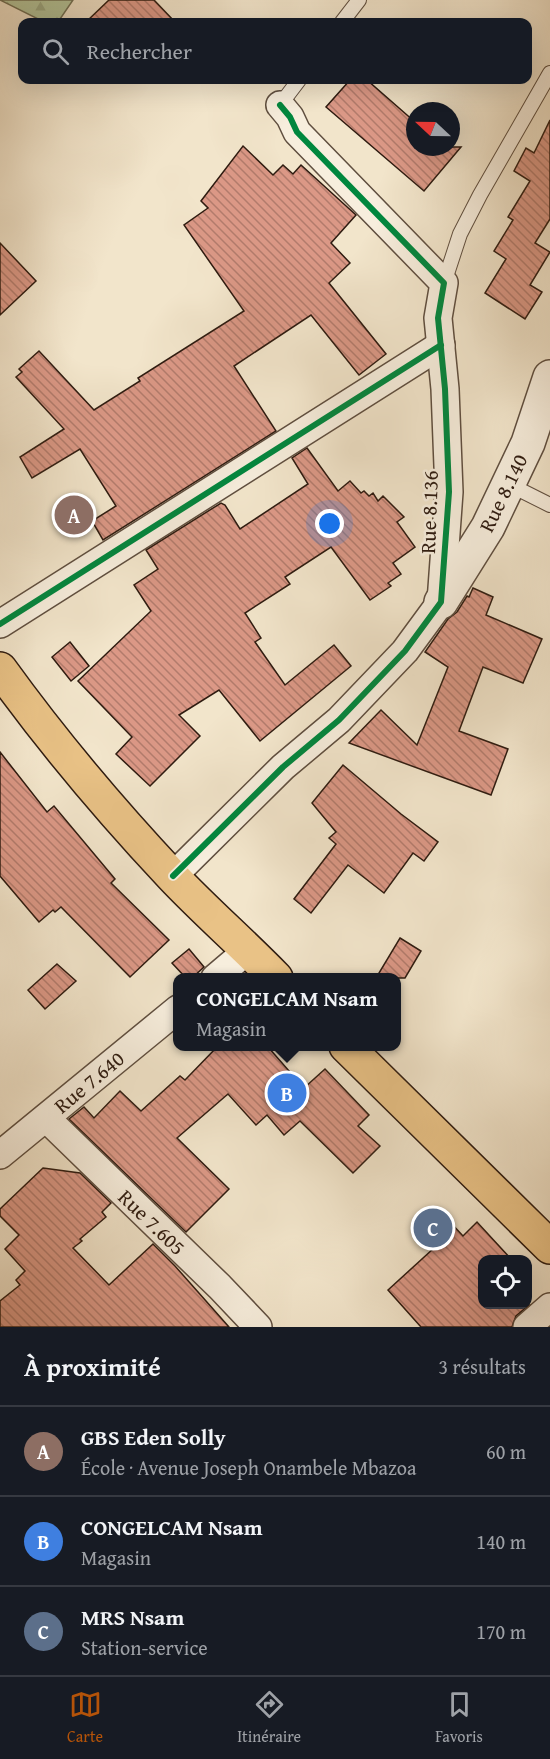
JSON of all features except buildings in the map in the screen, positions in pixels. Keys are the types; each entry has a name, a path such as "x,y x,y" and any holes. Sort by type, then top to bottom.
{"main road":[{"path":"0,669 35,716 106,802 173,876 271,973"},
{"path":"350,1051 550,1247"}],"street":[{"path":"280,105 290,117 297,132 444,283"},
{"name":"Rue 8.136","path":"441,602 449,492 445,389 438,318 444,283"},
{"path":"0,624 441,345"},
{"name":"Rue 8.140","path":"441,602 488,527 528,443 550,376"},
{"path":"173,876 283,767 339,720 405,651 441,602"},
{"path":"221,973 248,950"},
{"name":"Rue 7.640","path":"0,1155 173,1012"},
{"name":"Rue 7.605","path":"46,1118 220,1287 258,1327"},
{"path":"527,1327 550,1307"}],"lane":[{"path":"345,18 359,0"},
{"path":"444,283 460,234 550,73"},
{"path":"280,105 296,84"},
{"path":"508,484 550,505"}],"green space":[{"path":"0,0 73,0 61,18 36,18"}],"cycle path":[{"path":"173,876 283,767 339,720 405,651 441,602 449,492 445,389 438,318 444,283 297,132 290,117 280,105"},
{"path":"0,624 441,345"}],"place":[{"name":"GBS Eden Solly","path":"74,515"},
{"name":"CONGELCAM Nsam","path":"287,1093"},
{"name":"MRS Nsam","path":"433,1228"}]}
